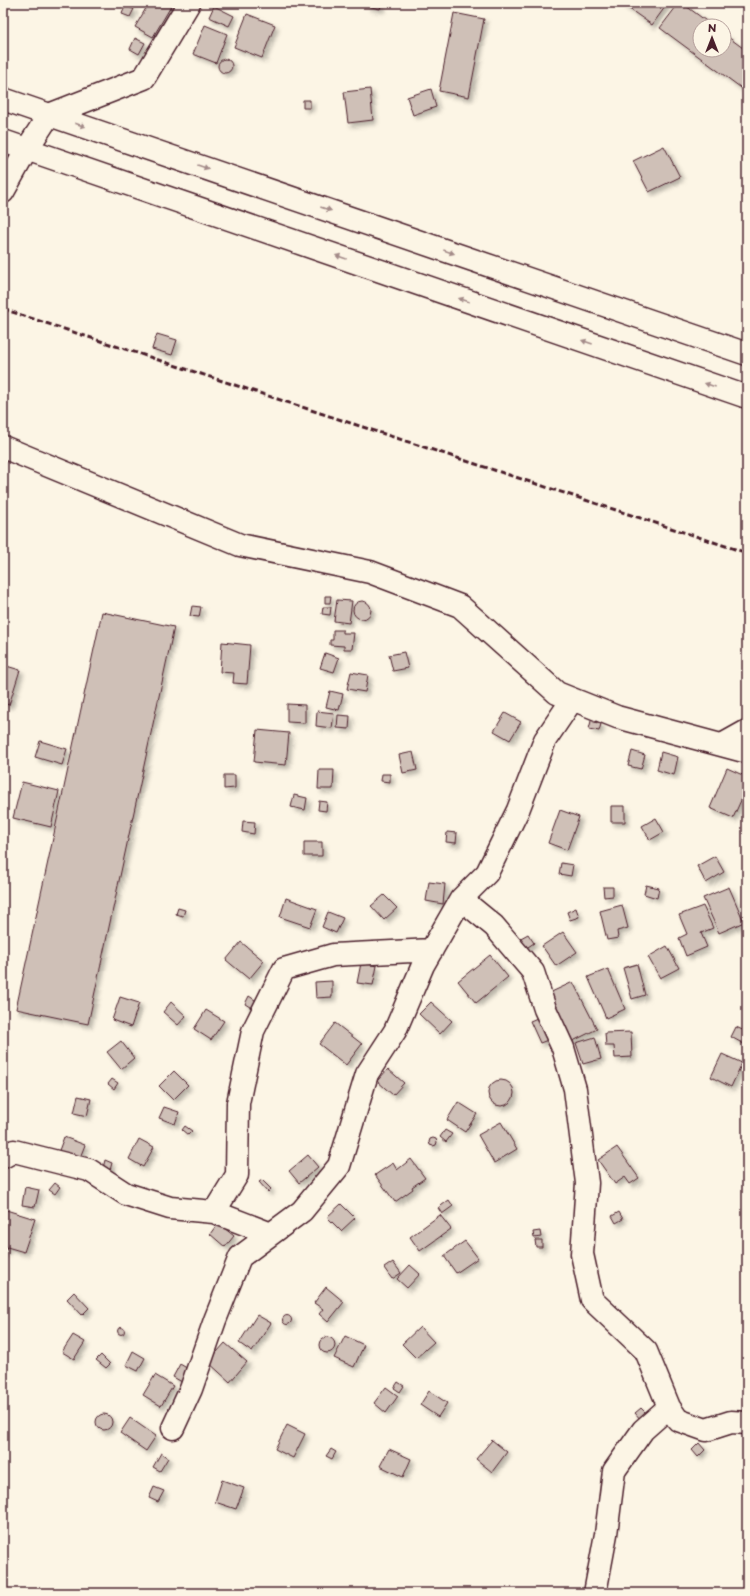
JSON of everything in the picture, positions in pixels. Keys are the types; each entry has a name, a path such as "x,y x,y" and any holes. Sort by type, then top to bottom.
{"main road":[{"path":"3,192 27,149 49,115 144,78 189,3"},
{"path":"3,99 747,354"},
{"path":"3,141 747,397"},
{"path":"3,447 240,545 370,572 460,606 557,693 617,717 747,752"},
{"path":"173,1428 191,1389 215,1320 240,1257 302,1211 339,1166 367,1074 395,1031 423,965 462,899 487,873 518,810 545,740 572,700"},
{"path":"722,745 747,731"},
{"path":"462,899 494,926 534,972 545,1009 563,1048 575,1089 587,1183 582,1254 592,1300 646,1351 669,1407 678,1420 706,1430 731,1422 747,1423"},
{"path":"214,1212 237,1175 238,1103 252,1031 284,969 333,955 432,950"},
{"path":"3,1157 14,1151 89,1170 126,1194 170,1208 214,1212 270,1234"},
{"path":"595,1593 606,1534 614,1471 643,1430 669,1407"}],"building":[{"path":"149,3 173,3 153,37 135,27"},
{"path":"367,3 382,3 380,9 367,6"},
{"path":"621,3 668,3 652,25"},
{"path":"679,3 682,3 702,18 692,18 692,52 660,28"},
{"path":"125,6 134,9 130,17 122,14"},
{"path":"214,6 234,16 229,26 209,17"},
{"path":"454,13 484,19 469,97 439,91"},
{"path":"247,14 275,25 262,58 234,47"},
{"path":"205,25 227,34 216,63 193,54"},
{"path":"135,38 145,43 139,54 130,49"},
{"path":"732,40 747,51 747,86 744,90 701,58 732,58"},
{"path":"225,59 230,61 232,66 230,71 225,73 220,71 218,66 220,61"},
{"path":"370,89 373,120 348,123 344,92"},
{"path":"431,89 436,107 413,115 407,97"},
{"path":"303,100 310,100 310,108 303,108"},
{"path":"664,146 680,177 649,192 633,161"},
{"path":"157,334 177,340 172,355 152,349"},
{"path":"325,596 331,596 330,603 325,603"},
{"path":"337,600 352,601 349,623 334,621"},
{"path":"362,601 368,604 371,610 368,616 362,619 356,616 353,610 356,604"},
{"path":"192,606 201,607 199,617 190,616"},
{"path":"323,607 331,607 330,615 322,614"},
{"path":"102,612 174,627 88,1024 16,1009"},
{"path":"333,630 343,630 343,633 354,633 352,649 344,649 344,646 330,645 330,640 333,640"},
{"path":"222,642 250,645 247,684 233,683 234,673 220,672"},
{"path":"404,652 408,668 393,671 389,655"},
{"path":"325,653 339,658 334,672 320,668"},
{"path":"3,665 20,670 9,705 3,703"},
{"path":"351,672 368,675 365,692 347,689"},
{"path":"330,691 343,694 339,710 326,707"},
{"path":"287,704 305,705 305,723 287,722"},
{"path":"317,711 334,713 332,728 316,726"},
{"path":"505,713 521,722 510,740 494,731"},
{"path":"338,715 350,716 349,729 337,728"},
{"path":"591,721 601,724 599,731 589,729"},
{"path":"257,730 289,733 286,765 254,762"},
{"path":"40,741 67,749 62,765 35,757"},
{"path":"632,751 645,755 641,769 628,766"},
{"path":"413,752 417,770 403,773 399,755"},
{"path":"661,752 678,757 674,775 657,770"},
{"path":"727,768 747,777 747,787 733,818 710,808"},
{"path":"319,770 334,770 333,789 318,789"},
{"path":"382,774 390,774 390,782 381,781"},
{"path":"224,775 235,775 235,788 224,789"},
{"path":"22,782 59,791 51,827 13,818"},
{"path":"294,795 307,798 305,810 291,807"},
{"path":"319,801 327,802 326,811 318,810"},
{"path":"611,806 625,806 625,822 611,822"},
{"path":"560,810 579,817 567,850 548,843"},
{"path":"656,818 664,832 650,840 642,826"},
{"path":"243,821 255,822 254,834 242,832"},
{"path":"447,832 457,833 456,843 446,842"},
{"path":"304,842 322,842 322,856 304,856"},
{"path":"715,856 724,872 706,883 697,866"},
{"path":"561,863 573,865 571,876 559,874"},
{"path":"429,882 445,884 443,904 426,901"},
{"path":"646,885 659,888 657,898 644,894"},
{"path":"603,887 613,887 613,896 604,897"},
{"path":"729,887 744,922 719,933 703,898"},
{"path":"384,895 397,908 384,920 371,906"},
{"path":"286,898 317,909 310,927 280,917"},
{"path":"622,905 628,928 617,931 618,938 607,940 600,911"},
{"path":"703,906 713,928 701,933 707,947 686,956 679,938 687,934 679,915"},
{"path":"178,908 185,910 183,916 176,914"},
{"path":"576,908 579,917 570,920 567,912"},
{"path":"328,912 343,918 336,933 322,927"},
{"path":"563,932 577,952 556,966 542,946"},
{"path":"528,934 534,943 525,949 519,939"},
{"path":"241,942 264,961 249,979 226,960"},
{"path":"667,946 679,968 660,978 648,957"},
{"path":"490,955 508,977 476,1003 458,981"},
{"path":"361,963 377,966 373,985 357,983"},
{"path":"637,964 645,995 632,999 623,968"},
{"path":"608,969 625,1009 606,1018 588,977"},
{"path":"332,981 332,997 316,998 315,982"},
{"path":"573,982 597,1029 569,1043 545,995"},
{"path":"249,996 258,1002 253,1009 245,1004"},
{"path":"120,997 139,1003 131,1027 112,1020"},
{"path":"171,1002 186,1016 178,1025 163,1012"},
{"path":"431,1002 452,1021 440,1034 419,1014"},
{"path":"206,1010 224,1021 211,1040 194,1029"},
{"path":"542,1016 553,1038 540,1043 530,1021"},
{"path":"335,1023 362,1044 346,1065 319,1044"},
{"path":"736,1027 747,1032 747,1039 744,1044 731,1037"},
{"path":"631,1032 632,1057 615,1058 614,1046 606,1046 605,1033"},
{"path":"595,1037 601,1059 583,1064 576,1043"},
{"path":"121,1041 134,1058 121,1069 107,1052"},
{"path":"722,1054 742,1063 731,1087 711,1077"},
{"path":"388,1069 404,1083 393,1095 377,1081"},
{"path":"174,1071 188,1085 173,1100 159,1086"},
{"path":"112,1079 118,1083 114,1089 108,1084"},
{"path":"501,1080 510,1084 514,1093 510,1102 501,1106 492,1102 488,1093 492,1084"},
{"path":"78,1096 91,1099 87,1116 74,1113"},
{"path":"458,1102 477,1114 465,1132 447,1120"},
{"path":"164,1107 179,1112 175,1124 159,1118"},
{"path":"501,1122 517,1149 494,1163 478,1135"},
{"path":"185,1126 192,1131 188,1135 182,1130"},
{"path":"445,1130 452,1134 446,1142 440,1137"},
{"path":"64,1137 85,1145 79,1160 58,1153"},
{"path":"431,1138 435,1138 437,1142 435,1146 431,1146 429,1144 429,1140"},
{"path":"139,1139 154,1147 143,1167 129,1159"},
{"path":"617,1147 639,1178 630,1184 625,1177 615,1184 598,1160"},
{"path":"308,1155 318,1167 299,1183 289,1171"},
{"path":"411,1159 425,1178 395,1202 375,1175 393,1163 397,1170"},
{"path":"105,1160 112,1163 110,1170 103,1168"},
{"path":"262,1180 271,1189 268,1192 259,1182"},
{"path":"55,1183 60,1187 55,1194 49,1190"},
{"path":"25,1187 39,1190 35,1207 22,1205"},
{"path":"449,1200 453,1206 442,1214 438,1208"},
{"path":"341,1204 355,1218 341,1231 327,1217"},
{"path":"3,1209 35,1219 24,1252 7,1247 5,1253 3,1252"},
{"path":"619,1212 623,1219 616,1223 612,1216"},
{"path":"440,1215 451,1229 420,1251 410,1237"},
{"path":"218,1223 234,1236 225,1247 210,1234"},
{"path":"540,1231 541,1237 534,1238 533,1232"},
{"path":"535,1240 542,1240 542,1247 536,1247"},
{"path":"465,1241 478,1258 456,1273 444,1256"},
{"path":"393,1262 401,1273 392,1279 384,1268"},
{"path":"410,1265 420,1274 407,1288 397,1279"},
{"path":"326,1287 344,1302 328,1322 319,1314 323,1309 314,1303"},
{"path":"74,1292 89,1308 82,1315 67,1299"},
{"path":"257,1315 271,1323 252,1352 239,1343"},
{"path":"285,1316 289,1316 291,1320 289,1324 285,1324 283,1322 283,1318"},
{"path":"121,1327 124,1328 124,1334 121,1335 118,1334 117,1331 118,1328"},
{"path":"420,1327 434,1342 416,1358 402,1344"},
{"path":"73,1335 85,1342 74,1359 62,1352"},
{"path":"345,1336 364,1345 354,1367 334,1358"},
{"path":"327,1337 334,1342 335,1345 330,1352 327,1353 320,1348 319,1345 324,1338"},
{"path":"225,1343 247,1362 230,1382 208,1362"},
{"path":"133,1351 145,1358 138,1371 126,1365"},
{"path":"101,1355 110,1364 106,1368 96,1360"},
{"path":"180,1364 190,1370 182,1382 173,1377"},
{"path":"155,1375 173,1386 161,1406 143,1395"},
{"path":"398,1382 404,1386 400,1392 394,1388"},
{"path":"386,1387 398,1396 386,1413 374,1403"},
{"path":"429,1391 447,1403 438,1417 420,1405"},
{"path":"641,1408 648,1415 641,1420 635,1413"},
{"path":"104,1414 110,1416 112,1422 110,1428 104,1430 98,1428 96,1422 98,1416"},
{"path":"130,1418 156,1436 146,1451 120,1433"},
{"path":"287,1425 305,1434 293,1458 275,1449"},
{"path":"492,1440 507,1452 492,1472 476,1459"},
{"path":"699,1443 705,1450 698,1457 692,1450"},
{"path":"331,1449 336,1452 332,1459 326,1456"},
{"path":"389,1449 411,1459 403,1477 380,1466"},
{"path":"161,1453 168,1458 160,1471 153,1467"},
{"path":"222,1480 244,1488 236,1509 215,1502"},
{"path":"154,1487 164,1491 158,1502 149,1498"}],"railway":[{"path":"3,309 747,553"}]}
